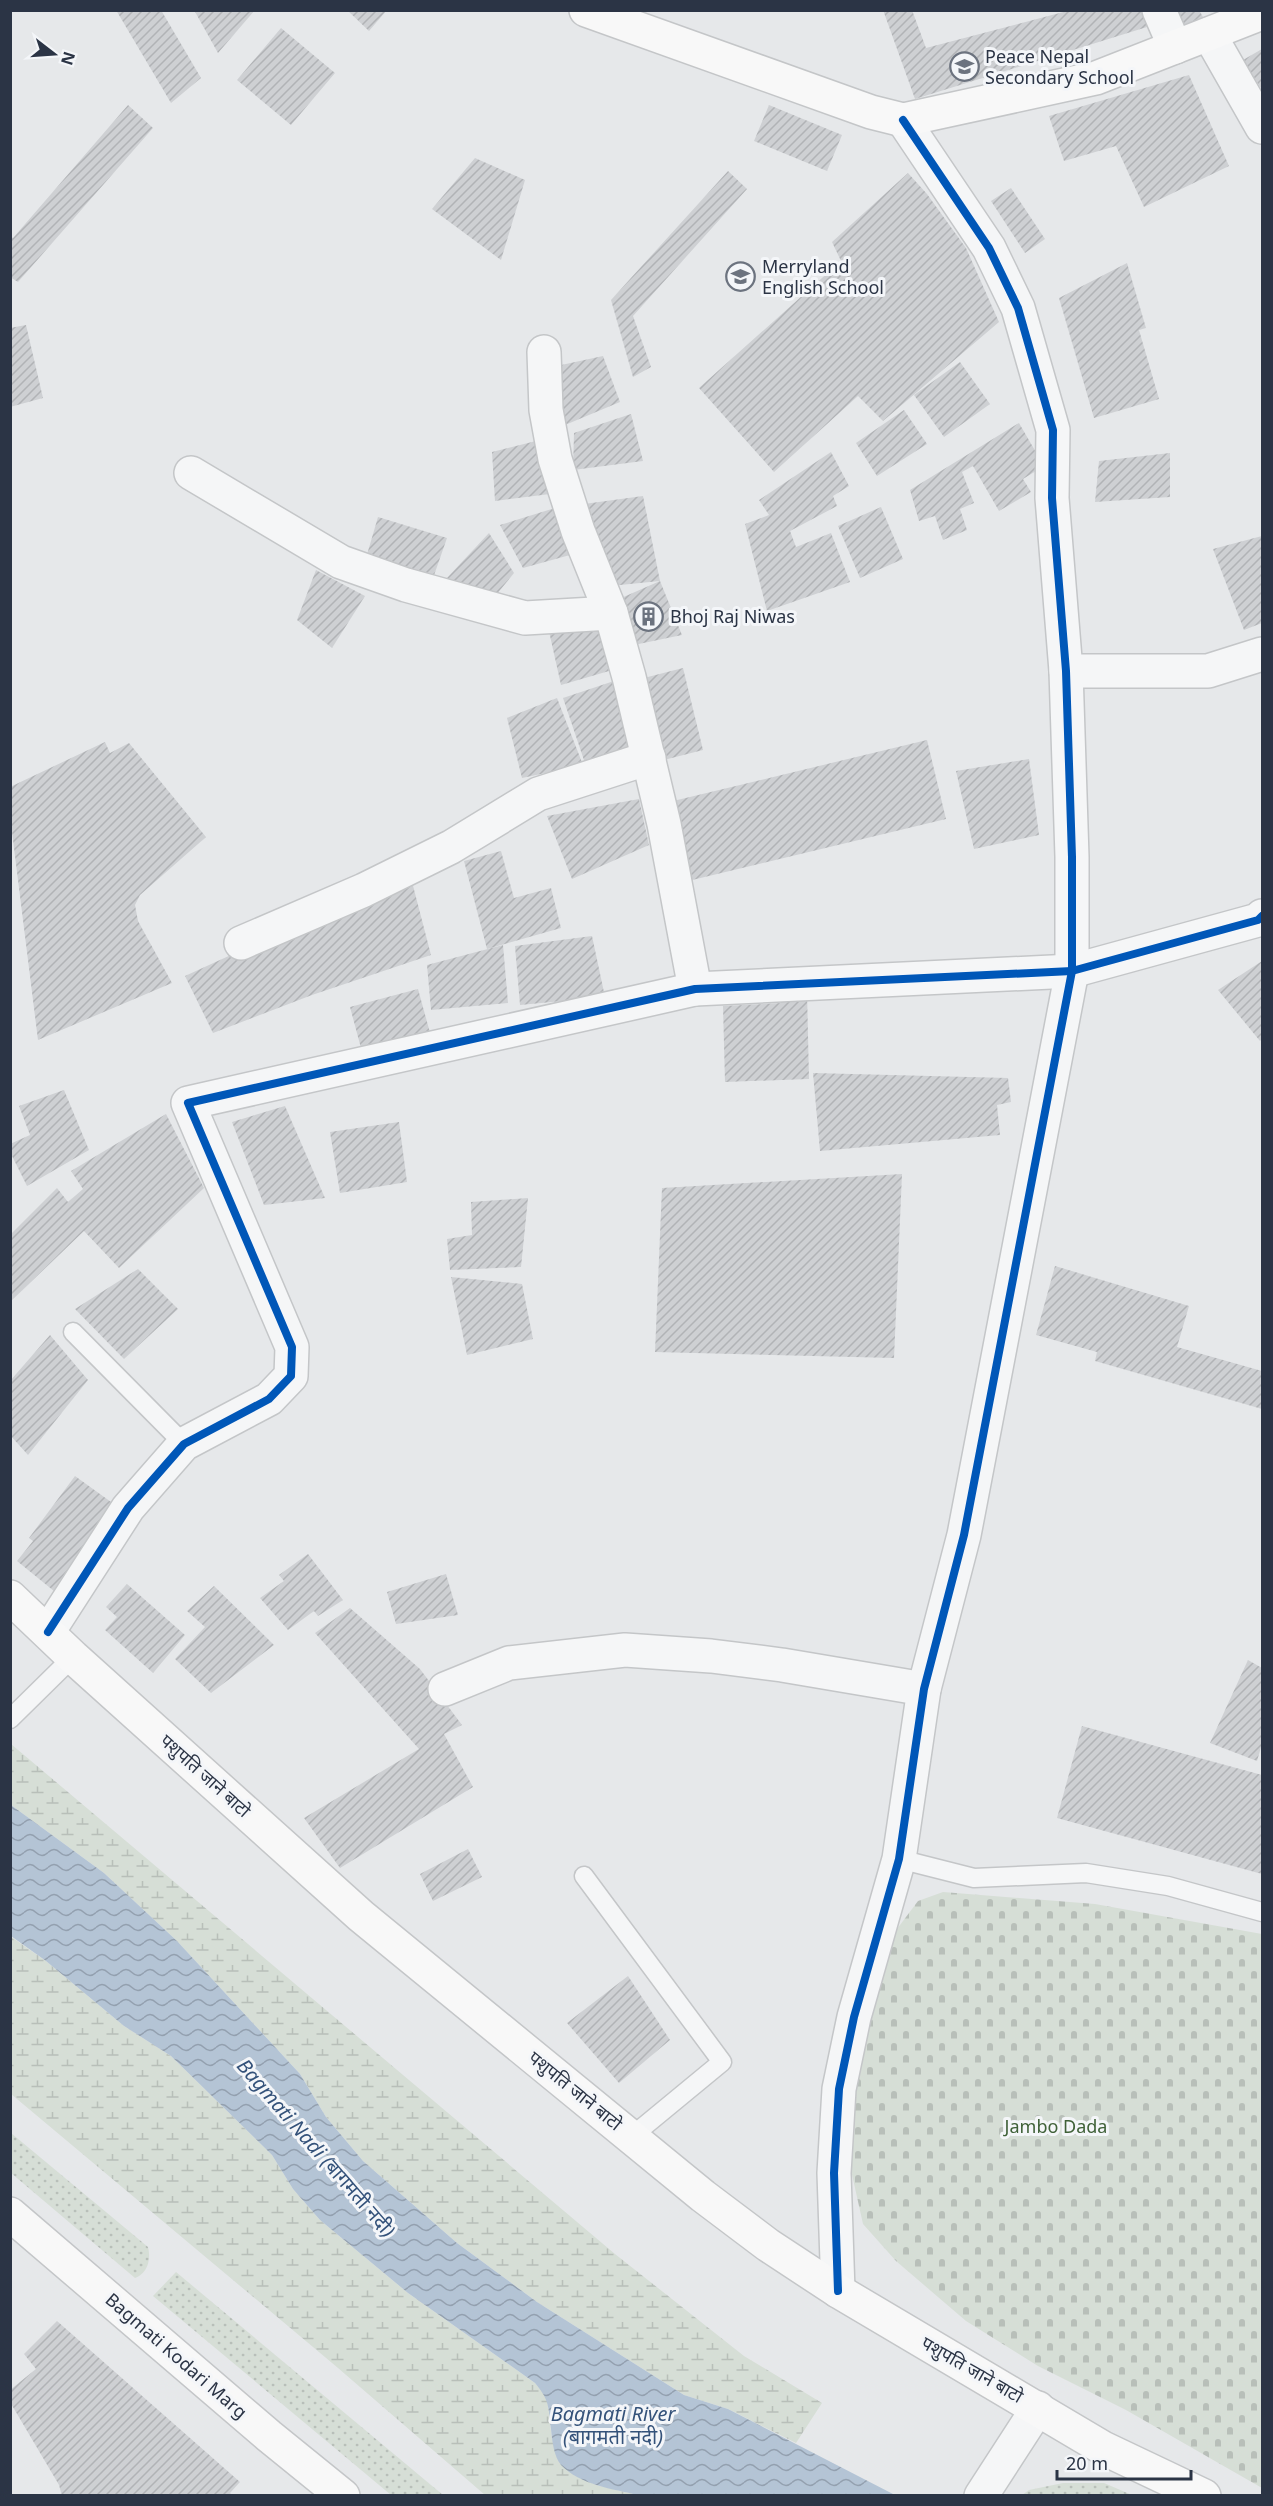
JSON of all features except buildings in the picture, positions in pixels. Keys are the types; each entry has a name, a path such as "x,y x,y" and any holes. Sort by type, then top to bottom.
{"main road":[{"path":"586,10 871,112 903,120 1096,78 1263,13"},
{"name":"पशुपति जाने बाटो","path":"10,1597 73,1657 361,1916 703,2196 768,2245 838,2291 1103,2448 1204,2496"},
{"name":"Bagmati Kodari Marg","path":"10,2214 269,2436 343,2496"}],"street":[{"path":"1159,10 1175,47"},
{"path":"1209,34 1263,127"},
{"path":"838,2291 834,2173 839,2089 854,2017 899,1859 924,1689 964,1535 1072,971 1072,857 1066,671 1052,498 1053,430 1018,308 989,248 903,120"},
{"path":"544,352 546,410 555,459 578,531 611,613 664,824 695,989"},
{"path":"191,473 340,562 395,581 525,618 611,613"},
{"path":"1066,671 1208,671 1263,654"},
{"path":"241,943 364,890 451,847 538,794 649,758"},
{"path":"48,1632 128,1508 184,1444 269,1399 291,1376 292,1347 189,1103 695,989 1072,971 1258,920 1263,916"},
{"path":"445,1689 509,1663 625,1650 711,1656 782,1665 924,1689"},
{"path":"988,2485 1038,2408"}],"lane":[{"path":"73,1332 184,1444"},
{"path":"10,1719 73,1657"},
{"path":"899,1859 974,1878 1086,1873 1168,1886 1263,1912"},
{"path":"584,1876 722,2062 631,2137"}],"green space":[{"path":"11,1744 615,2254 744,2356 822,2403 796,2443 728,2409 684,2395 537,2302 457,2243 363,2161 326,2117 300,2074 177,1941 104,1873 11,1805"},
{"name":"Jambo Dada","path":"943,1892 1095,1904 1262,1934 1262,2488 1126,2410 1038,2366 966,2321 896,2261 863,2224 851,2170 849,2113 861,2055 894,1933 918,1901"},
{"path":"10,1936 46,1961 124,2026 171,2056 272,2155 293,2189 320,2220 408,2293 535,2383 547,2397 552,2439 574,2475 596,2485 638,2495 485,2495 338,2368 11,2094"},
{"path":"11,2133 148,2247 149,2261 143,2273 135,2278 11,2173"},
{"path":"176,2272 443,2495 391,2495 153,2296"},
{"path":"1063,2483 1104,2483 1132,2495 1022,2495 1029,2490"}],"water":[{"name":"Bagmati River (बागमती नदी)","path":"11,1805 104,1873 177,1941 300,2074 326,2117 363,2161 457,2243 537,2302 684,2395 728,2409 893,2494 933,2495 638,2495 587,2482 569,2472 557,2458 547,2404 535,2383 408,2293 320,2220 293,2189 272,2155 171,2056 124,2026 46,1961 11,1936"}],"cycle path":[{"path":"838,2291 834,2173 839,2089 854,2017 899,1859 924,1689 964,1535 1072,971 1072,857 1066,671 1052,498 1053,430 1018,308 989,248 903,120"},
{"path":"48,1632 128,1508 184,1444 269,1399 291,1376 292,1347 188,1103 695,989 1072,971 1258,920 1262,916"}],"place":[{"name":"Peace Nepal Secondary School","path":"964,67"},
{"name":"Merryland English School","path":"741,277"},
{"name":"Bhoj Raj Niwas","path":"649,617"}],"water label":[{"name":"Bagmati Nadi (बागमती नदी)","path":"316,2148"}]}
